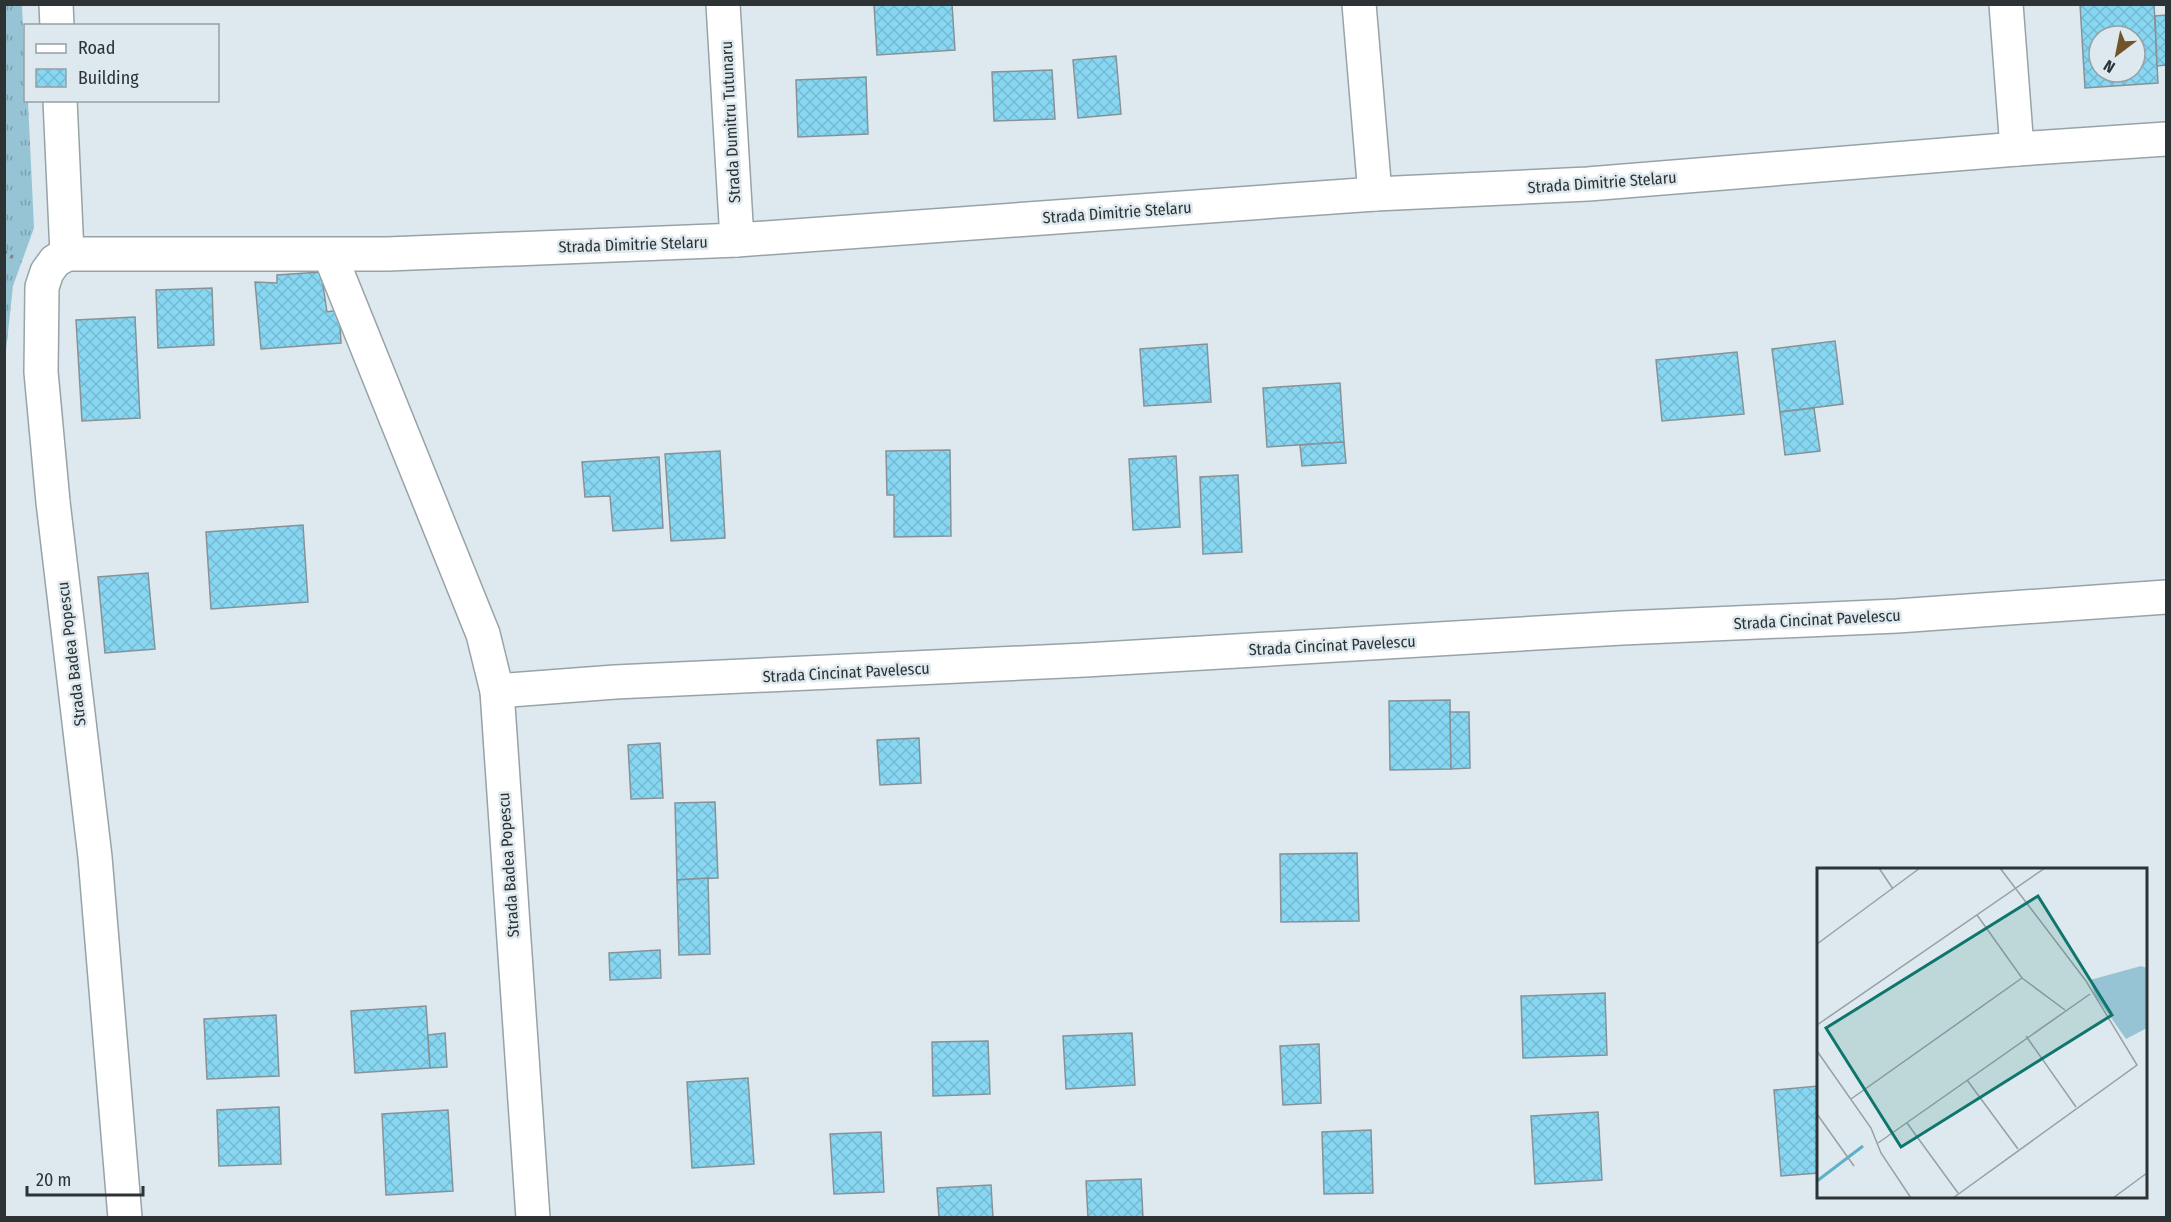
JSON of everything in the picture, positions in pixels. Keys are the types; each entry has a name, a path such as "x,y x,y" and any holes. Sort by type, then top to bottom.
{"street":[{"path":"56,4 57,24"},
{"name":"Strada Dumitru Tutunaru","path":"723,4 737,240"},
{"path":"1359,4 1375,194"},
{"path":"2006,4 2016,149"},
{"path":"60,102 67,254"},
{"name":"Strada Dimitrie Stelaru","path":"67,254 330,255 737,240 1375,194 1588,184 2166,139"},
{"name":"Strada Badea Popescu","path":"67,254 55,261 47,272 42,287 41,372 53,502 95,856 125,1218"},
{"name":"Strada Badea Popescu","path":"330,255 483,634 497,691 533,1218"},
{"name":"Strada Cincinat Pavelescu","path":"497,691 615,682 1062,661 1622,628 1897,616 2166,597"}],"green space":[{"path":"4,5 22,5 24,102 28,102 34,228 13,286 5,360"}],"building":[{"path":"874,4 952,4 955,50 877,55"},
{"path":"2080,4 2154,4 2158,83 2147,84 2147,24 2087,24 2087,84 2143,84 2085,88"},
{"path":"2166,15 2166,65 2157,66 2155,16"},
{"path":"1116,56 1121,114 1078,118 1073,60"},
{"path":"1052,70 1055,119 994,121 992,72"},
{"path":"866,77 868,134 798,137 796,80"},
{"path":"321,272 327,312 339,310 341,343 261,349 255,282 277,283 277,275"},
{"path":"212,288 214,345 158,348 156,290"},
{"path":"135,317 140,418 82,421 76,320"},
{"path":"1835,341 1843,404 1780,412 1772,349"},
{"path":"1207,344 1211,402 1144,406 1140,349"},
{"path":"1737,352 1744,414 1662,421 1656,360"},
{"path":"1340,383 1344,442 1267,447 1263,388"},
{"path":"1814,408 1820,451 1785,455 1780,412"},
{"path":"1344,442 1346,463 1302,466 1300,445"},
{"path":"950,450 951,536 894,537 894,495 887,495 886,451"},
{"path":"720,451 725,538 671,541 665,454"},
{"path":"1176,456 1180,527 1133,530 1129,459"},
{"path":"659,457 663,528 613,531 610,496 585,497 582,462"},
{"path":"1238,475 1242,552 1203,554 1200,477"},
{"path":"303,525 308,602 211,609 206,532"},
{"path":"148,573 155,649 105,653 98,577"},
{"path":"1450,700 1451,769 1390,770 1389,701"},
{"path":"1450,712 1469,712 1470,768 1451,769"},
{"path":"919,738 921,783 880,785 877,740"},
{"path":"660,743 663,798 631,799 628,745"},
{"path":"715,802 718,878 677,880 675,803"},
{"path":"1357,853 1359,921 1281,922 1280,854"},
{"path":"708,878 710,954 679,955 677,880"},
{"path":"660,950 661,978 610,980 609,953"},
{"path":"1605,993 1607,1055 1523,1058 1521,996"},
{"path":"426,1006 430,1068 355,1073 351,1011"},
{"path":"276,1015 279,1076 207,1079 204,1019"},
{"path":"445,1033 447,1067 430,1068 428,1035"},
{"path":"1132,1033 1135,1085 1066,1089 1063,1036"},
{"path":"988,1041 990,1094 933,1096 932,1042"},
{"path":"1319,1044 1321,1103 1283,1105 1280,1046"},
{"path":"748,1078 754,1164 692,1168 687,1082"},
{"path":"1817,1086 1817,1173 1781,1176 1774,1090"},
{"path":"279,1107 281,1164 219,1166 217,1110"},
{"path":"448,1110 453,1191 386,1195 382,1114"},
{"path":"1598,1112 1602,1180 1535,1184 1531,1116"},
{"path":"1371,1130 1373,1193 1324,1194 1322,1132"},
{"path":"881,1132 884,1192 834,1194 830,1134"},
{"path":"1141,1179 1143,1218 1088,1218 1086,1181"},
{"path":"991,1185 993,1218 939,1218 937,1188"}]}
